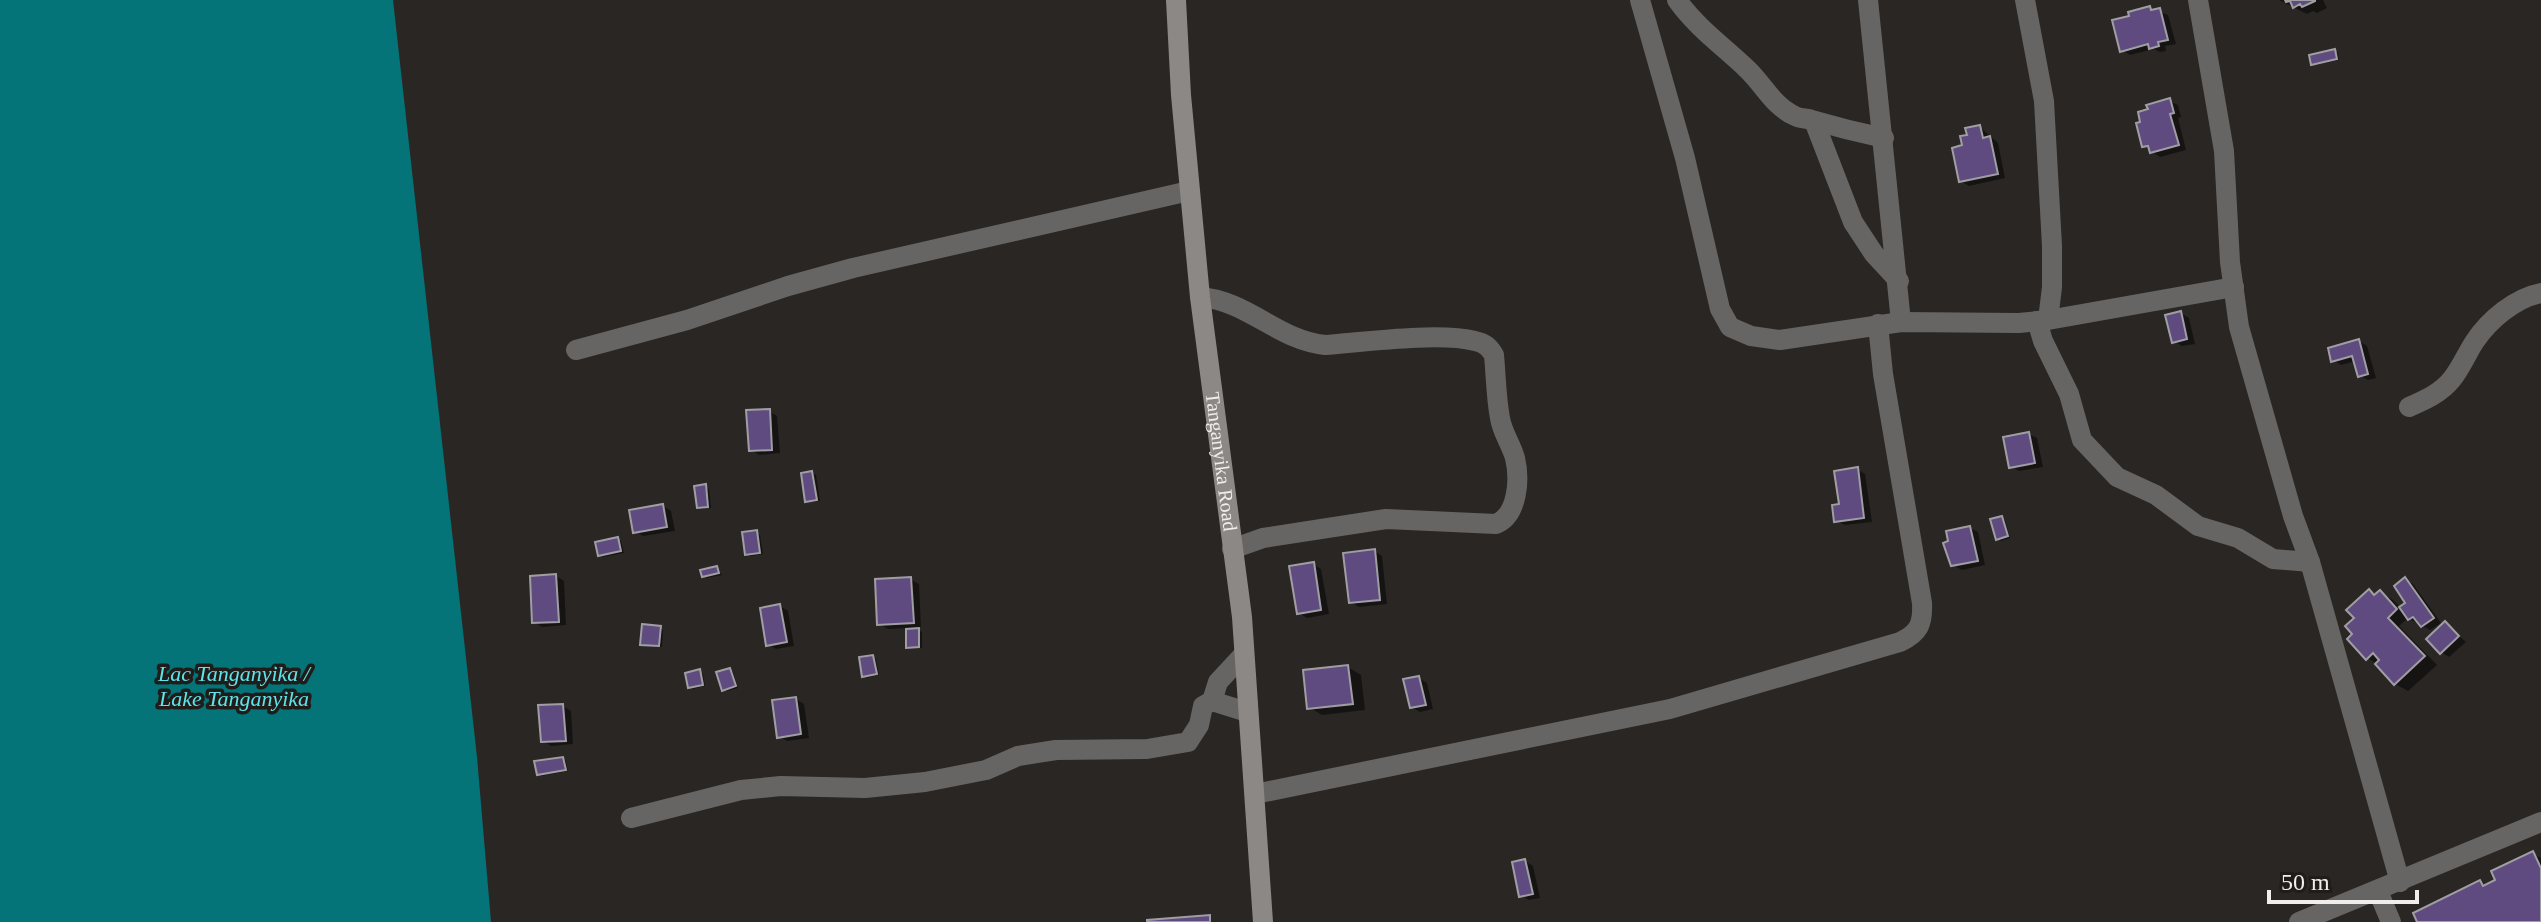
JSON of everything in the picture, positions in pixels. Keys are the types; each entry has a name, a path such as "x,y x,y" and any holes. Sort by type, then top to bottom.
{"street":[{"name":"Tanganyika Road","path":"1176,0 1189,191 1200,297 1242,617 1263,922"},
{"path":"1640,0 1685,158 1720,309 1730,327 1751,336 1780,340 1901,322 2043,320 2234,287"},
{"path":"1677,0 1714,41 1749,70 1775,103 1798,119 1884,138"},
{"path":"1868,0 1901,322"},
{"path":"2025,0 2044,101 2052,246 2052,287 2043,320 2043,341 2069,394 2082,440 2117,477 2156,495 2198,526 2238,538 2273,559 2310,562"},
{"path":"2198,0 2224,151 2230,262 2247,363 2310,562 2400,882"},
{"path":"1814,121 1853,222 1874,254 1899,281"},
{"path":"576,350 687,320 853,268 1189,191"},
{"path":"2409,407 2442,390 2494,318 2541,293"},
{"path":"1200,297 1228,302 1305,343 1325,345 1452,338 1474,340 1489,347 1494,355 1502,430 1516,461 1517,480 1511,511 1506,520 1496,524 1386,519 1263,538 1232,549"},
{"path":"1255,794 1670,709 1900,642 1915,634 1920,627 1922,603 1883,374 1878,324"},
{"path":"631,818 741,790 781,786 865,788 925,782 986,770 1018,756 1056,750 1169,746 1188,742 1199,725 1203,706 1212,701 1218,682 1244,654"},
{"path":"1212,701 1247,712"},
{"path":"2299,922 2541,822"},
{"path":"2378,891 2391,922"}],"water":[{"name":"Lac Tanganyika / Lake Tanganyika","path":"0,0 393,0 477,757 491,922 0,922"}],"building":[{"path":"2285,0 2315,1 2293,8 2290,1"},
{"path":"2150,6 2151,10 2160,8 2168,40 2158,42 2159,46 2149,49 2148,44 2120,52 2112,20"},
{"path":"2335,49 2337,59 2311,65 2309,55"},
{"path":"2170,98 2174,113 2170,114 2179,145 2150,153 2148,146 2142,147 2136,123 2140,122 2138,112 2148,109 2146,105"},
{"path":"1980,125 1983,138 1990,136 1998,174 1959,182 1952,148 1962,145 1960,136 1967,135 1965,128"},
{"path":"2181,311 2187,339 2172,343 2165,315"},
{"path":"2359,339 2368,374 2358,377 2352,356 2331,362 2328,348"},
{"path":"770,409 772,450 749,451 746,410"},
{"path":"2029,432 2035,463 2009,468 2003,437"},
{"path":"1858,467 1864,518 1834,522 1832,505 1839,504 1834,471"},
{"path":"812,471 817,500 805,502 801,473"},
{"path":"706,484 708,507 697,508 694,486"},
{"path":"663,504 667,527 633,533 629,510"},
{"path":"2002,516 2008,536 1996,540 1990,519"},
{"path":"1970,526 1978,561 1951,566 1943,543 1948,541 1946,531"},
{"path":"757,530 760,553 745,555 742,532"},
{"path":"618,537 621,551 598,556 595,542"},
{"path":"1375,549 1380,600 1349,603 1343,553"},
{"path":"1314,562 1321,610 1297,614 1289,566"},
{"path":"717,566 719,573 702,577 700,570"},
{"path":"556,574 559,622 532,623 530,576"},
{"path":"911,577 914,623 877,625 875,579"},
{"path":"2405,577 2434,618 2421,627 2413,617 2408,620 2399,607 2405,603 2394,586"},
{"path":"2369,589 2374,595 2380,590 2397,609 2388,618 2425,656 2394,685 2375,664 2379,660 2373,653 2366,660 2347,639 2352,634 2345,626 2354,618 2346,610"},
{"path":"780,604 787,642 766,646 760,608"},
{"path":"2445,621 2459,636 2440,654 2426,639"},
{"path":"642,624 661,626 659,646 640,645"},
{"path":"919,628 919,647 906,648 906,629"},
{"path":"873,655 877,674 862,677 859,657"},
{"path":"1348,665 1353,704 1307,709 1303,670"},
{"path":"730,668 736,686 722,691 716,672"},
{"path":"700,669 703,685 688,688 685,673"},
{"path":"1419,676 1426,705 1410,708 1403,679"},
{"path":"796,697 801,734 777,738 772,700"},
{"path":"563,704 566,741 541,742 538,705"},
{"path":"563,757 566,770 537,775 534,761"},
{"path":"2533,851 2541,868 2541,922 2417,922 2413,913 2480,880 2483,886 2495,880 2491,871"},
{"path":"1525,859 1533,894 1519,897 1512,862"},
{"path":"1210,915 1210,922 1147,922 1147,920"}]}
